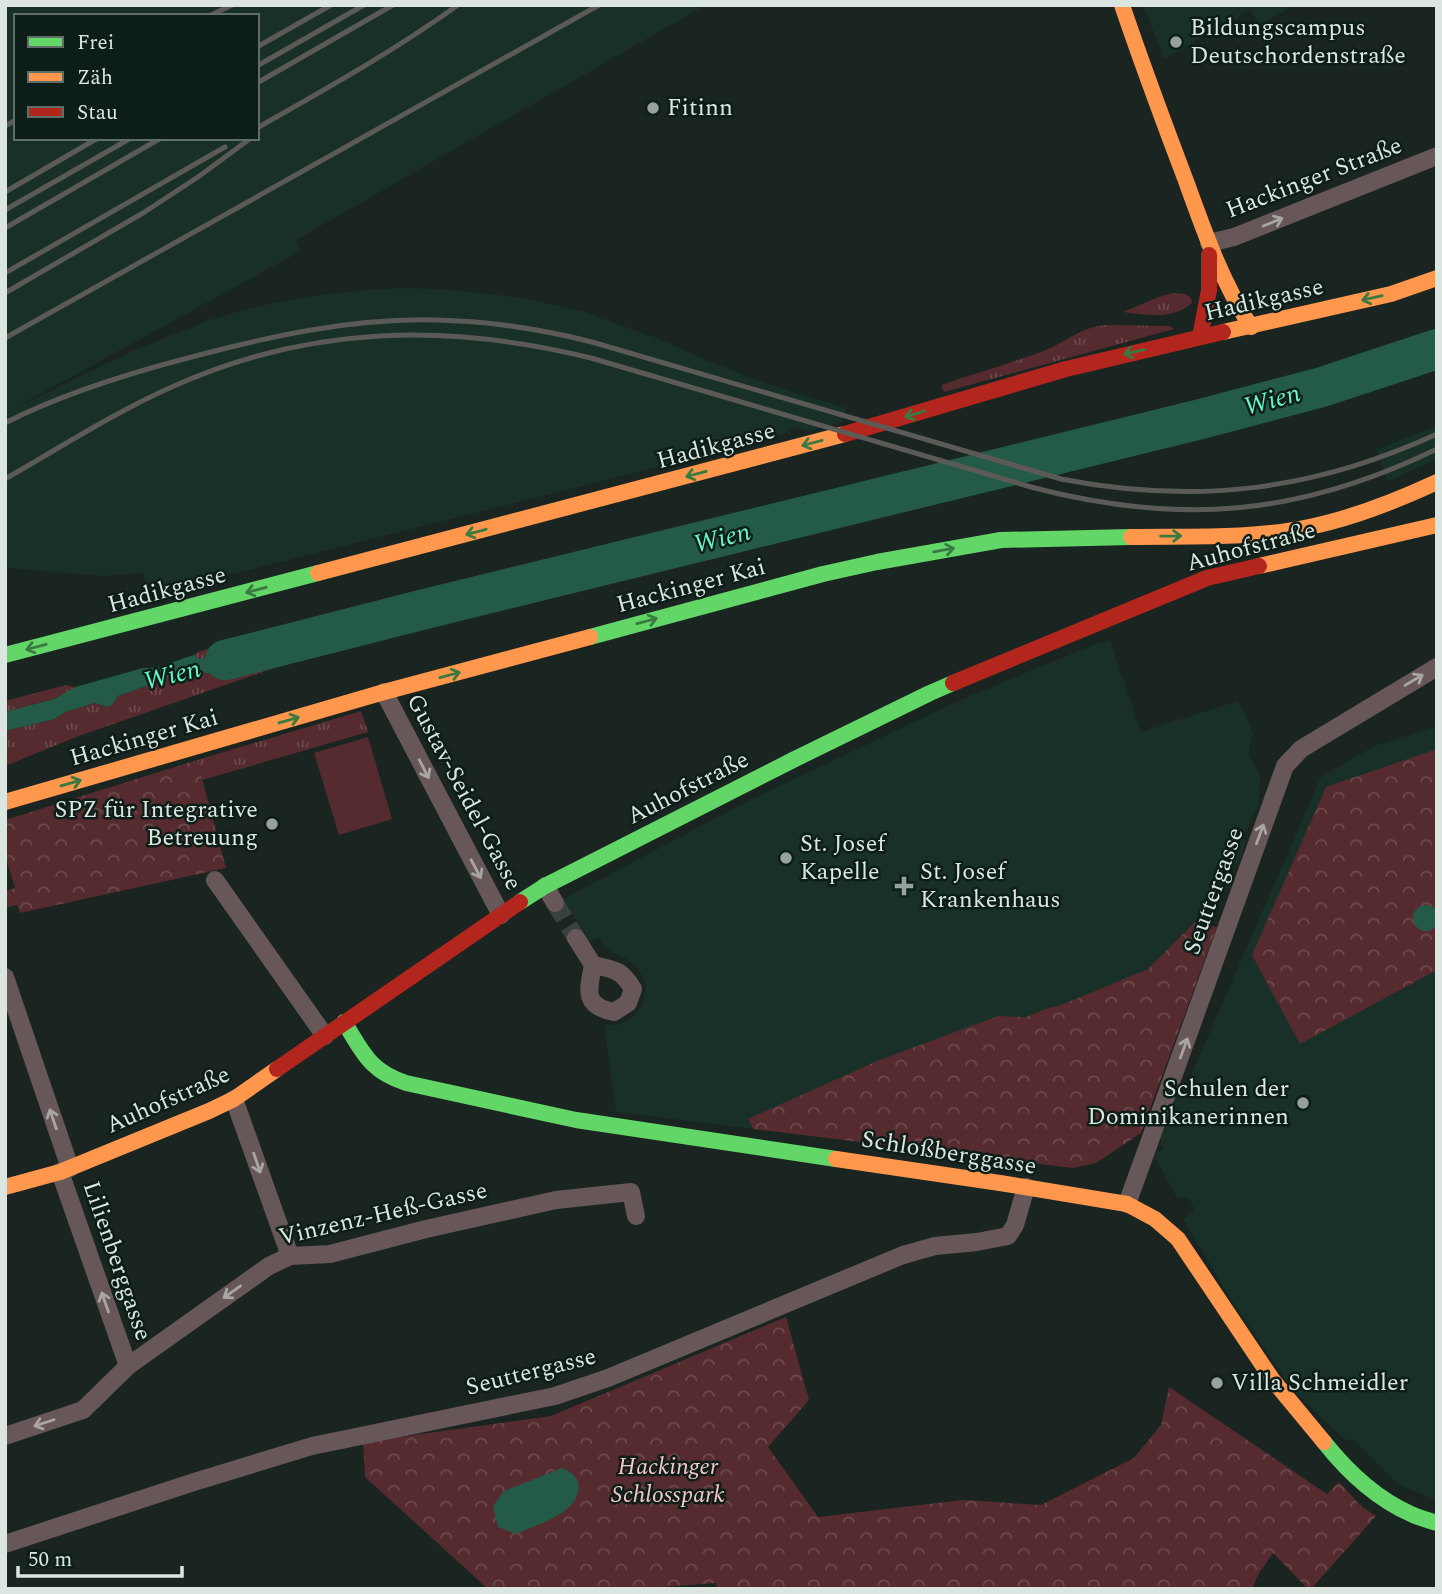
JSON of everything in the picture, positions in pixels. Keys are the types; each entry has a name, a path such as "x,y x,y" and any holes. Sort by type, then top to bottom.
{"street":[{"path":"1122,5 1209,243 1237,306 1251,327"},
{"name":"Hackinger Straße","path":"1209,243 1234,237 1437,156"},
{"path":"1200,337 1209,290 1209,243"},
{"name":"Hadikgasse","path":"5,655 861,430 1066,369 1391,294 1437,278"},
{"name":"Hackinger Kai","path":"5,802 384,692 823,574 1001,540 1263,534 1306,528 1402,498 1437,482"},
{"name":"Auhofstraße","path":"5,1187 65,1170 209,1111 234,1098 545,886 930,693 1207,578 1437,525"},
{"name":"Seuttergasse","path":"1127,1204 1285,766 1301,749 1437,667"},
{"name":"Gustav-Seidel-Gasse","path":"384,692 501,915"},
{"path":"215,880 324,1036"},
{"path":"545,886 555,903"},
{"path":"576,938 593,965"},
{"name":"Lilienberggasse","path":"5,977 128,1366"},
{"name":"Schloßberggasse","path":"344,1022 380,1072 414,1084 515,1108 745,1147 979,1179 1127,1204 1156,1219 1178,1239 1272,1379 1336,1457 1380,1497 1412,1515 1437,1523"},
{"path":"234,1098 290,1256"},
{"name":"Seuttergasse","path":"5,1544 312,1446 555,1396 598,1382 903,1255 935,1246 1008,1236 1015,1225 1026,1187"},
{"name":"Vinzenz-Heß-Gasse","path":"5,1436 83,1410 128,1366 269,1266 290,1256 330,1254 556,1200 631,1192 636,1216"}],"shaded area":[{"path":"5,5 706,5 296,240 301,251 11,410 130,352 236,312 312,296 409,288 523,298 581,311 659,339 761,382 846,408 842,422 809,431 797,428 772,438 147,594 144,573 101,576 9,568 5,562"},
{"name":"Bildungscampus Deutschordenstraße","path":"1143,5 1295,5 1259,25 1250,10 1164,59"},
{"path":"1437,425 1437,459 1387,482 1377,450"},
{"name":"St. Josef Krankenhaus","path":"1110,640 1141,732 1237,701 1245,713 1253,735 1249,754 1260,773 1259,804 1243,838 1246,841 1240,860 1230,871 1219,892 1208,897 1195,922 1148,969 1026,1017 998,1016 748,1119 753,1129 616,1112 604,1025 617,1025 631,1019 642,1005 646,986 638,968 605,947 599,938 589,942 563,899 748,801 958,701"},
{"name":"Schulen der Dominikanerinnen","path":"1437,726 1437,1500 1398,1485 1351,1438 1346,1441 1292,1389 1230,1298 1183,1219 1195,1211 1189,1198 1177,1198 1153,1154 1164,1149 1158,1135 1168,1119 1165,1114 1175,1090 1184,1091 1321,777 1374,746"}],"green space":[{"path":"1173,293 1185,294 1191,298 1192,303 1168,314 1123,312 1159,297"},
{"path":"1106,325 1170,326 1174,329 944,392 941,385 1033,355 1082,331"},
{"path":"265,636 257,645 199,659 194,655 200,651"},
{"path":"262,663 274,668 76,737 5,766 5,731 55,719 65,712 95,703 107,707 112,705 118,696 175,676 197,671 212,674"},
{"path":"66,685 75,687 54,699 5,712 5,701"},
{"path":"361,711 368,732 202,780 197,760"},
{"path":"368,737 392,819 339,835 314,753"},
{"path":"1437,749 1437,970 1300,1044 1252,955 1326,787"},
{"path":"197,760 226,868 20,913 17,905 6,908 5,891 15,888 5,855 5,820"},
{"path":"1195,922 1217,927 1141,1133 1096,1163 1073,1168 753,1129 748,1119 877,1061 998,1016 1026,1017 1148,969"},
{"name":"Hackinger Schlosspark","path":"786,1317 809,1400 768,1447 818,1517 963,1500 1041,1505 1134,1458 1161,1425 1169,1387 1327,1494 1339,1482 1361,1506 1376,1516 1311,1589 1273,1553 1252,1589 717,1589 716,1583 635,1589 488,1589 365,1477 363,1442 551,1416"}],"water":[{"path":"271,633 275,635 284,662 281,666 274,668 262,663 212,674 197,671 175,676 118,696 112,705 107,707 95,703 65,712 55,719 5,731 5,712 54,699 75,687 143,668 163,666 194,655 199,659 257,645"},
{"path":"1426,905 1435,909 1439,918 1435,927 1426,931 1417,927 1413,918 1417,909"},
{"path":"562,1468 573,1474 578,1483 575,1500 569,1507 553,1518 516,1534 498,1527 493,1506 504,1491"}],"waterway":[{"name":"Wien","path":"225,660 1201,419 1322,387 1437,349"}],"tunnel":[{"path":"555,903 576,938"}],"railway":[{"path":"213,14 232,5"},
{"path":"259,46 331,5"},
{"path":"259,65 364,5"},
{"path":"259,82 393,5"},
{"path":"259,127 384,54 458,5"},
{"path":"5,338 599,5"},
{"path":"5,126 14,121"},
{"path":"5,192 95,140"},
{"path":"5,210 128,140"},
{"path":"5,228 158,140"},
{"path":"5,293 143,213 248,140"},
{"path":"5,273 225,147"},
{"path":"5,423 48,403 116,379 246,343 308,330 371,322 435,320 514,326 592,342 1061,479 1111,487 1159,491 1253,488 1345,469 1437,434"},
{"path":"5,479 131,407 225,366 277,351 328,341 380,336 432,335 484,339 591,358 1031,487 1137,507 1188,510 1238,508 1287,501 1336,489 1437,449"}],"traffic: fast":[{"path":"590,637 877,562 1001,540 1131,537"},
{"path":"5,655 318,573"},
{"path":"520,902 545,886 793,760 953,683"},
{"path":"344,1022 375,1066 383,1073 406,1083 576,1120 836,1159"},
{"path":"1324,1442 1353,1474 1375,1492 1398,1508 1437,1523"}],"traffic: slow":[{"path":"1122,5 1207,237 1222,274 1251,327"},
{"path":"1223,332 1391,294 1437,278"},
{"path":"318,573 845,434"},
{"path":"1131,537 1198,537 1288,531 1342,519 1437,482"},
{"path":"1259,566 1437,525"},
{"path":"5,802 384,692 590,637"},
{"path":"5,1187 60,1172 209,1111 234,1099 277,1069"},
{"path":"836,1159 1127,1204 1155,1219 1178,1239 1272,1379 1324,1442"}],"traffic: jam":[{"path":"1200,337 1209,290 1209,255"},
{"path":"845,434 1066,369 1223,332"},
{"path":"953,683 1207,578 1259,566"},
{"path":"277,1069 520,902"}],"place":[{"name":"Bildungscampus Deutschordenstraße","path":"1176,42"},
{"name":"Fitinn","path":"653,108"},
{"name":"SPZ für Integrative Betreuung","path":"272,824"},
{"name":"St. Josef Kapelle","path":"786,858"},
{"name":"St. Josef Krankenhaus","path":"904,886"},
{"name":"Schulen der Dominikanerinnen","path":"1303,1103"},
{"name":"Villa Schmeidler","path":"1217,1383"}]}
